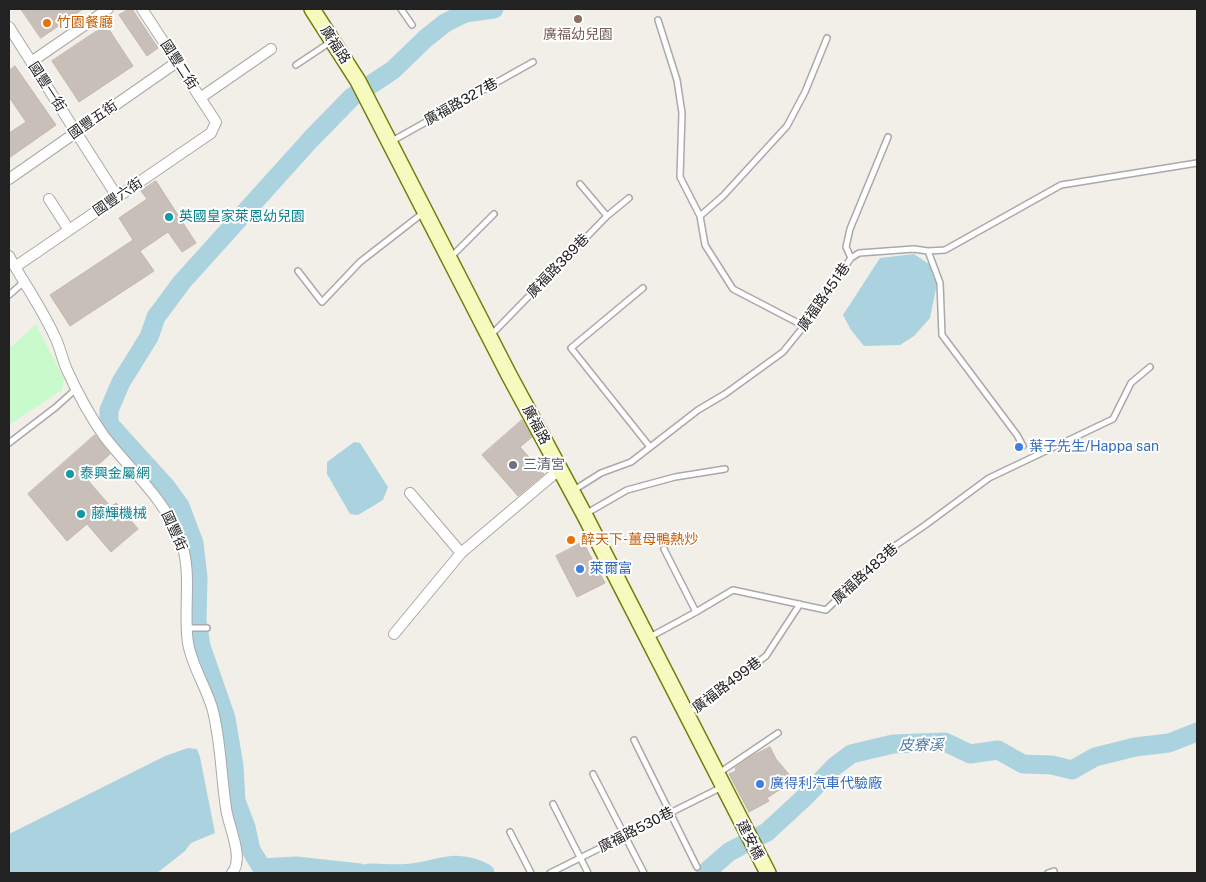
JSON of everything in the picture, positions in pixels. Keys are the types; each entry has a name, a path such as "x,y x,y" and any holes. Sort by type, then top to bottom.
{"street":[{"path":"31,62 108,9"},
{"name":"國豐二街","path":"142,9 216,122"},
{"name":"廣福路","path":"312,9 358,81 584,514 733,806"},
{"name":"國豐一街","path":"9,27 118,198"},
{"path":"200,98 271,49"},
{"name":"國豐五街","path":"9,179 177,62"},
{"name":"國豐六街","path":"15,267 212,133 216,122"},
{"path":"49,199 69,230"},
{"name":"國豐街","path":"9,256 55,337 66,368 76,388 104,435 160,503 181,540 186,560 186,628 189,646 212,708 219,738 226,808 236,847 237,863 235,872"},
{"path":"394,634 460,553 560,470"},
{"path":"410,493 460,553"},
{"name":"建安橋","path":"733,806 768,873"}],"lane":[{"path":"401,9 412,25"},
{"path":"658,20 677,80 682,113 680,177 700,216 705,245 734,289 804,326"},
{"path":"700,216 723,196 787,126 805,92 827,38"},
{"path":"296,65 332,41"},
{"name":"廣福路327巷","path":"389,142 533,62"},
{"path":"851,258 846,247 850,229 888,137"},
{"name":"廣福路451巷","path":"571,492 601,473 631,462 698,410 725,394 782,352 804,326 851,258 859,253 914,249 928,251 945,250 1061,185 1197,163"},
{"path":"580,184 607,216"},
{"name":"廣福路389巷","path":"490,336 607,216 629,198"},
{"path":"298,271 322,302 360,262 425,212"},
{"path":"450,258 494,214"},
{"path":"928,251 940,283 942,336 1017,435 1023,446"},
{"path":"9,295 24,282"},
{"path":"643,288 571,348 650,447"},
{"name":"廣福路483巷","path":"647,639 733,590 826,610 886,552 989,478 1112,419 1131,383 1150,367"},
{"path":"9,443 56,407 76,388"},
{"path":"584,514 627,490 675,477 725,469"},
{"path":"664,548 696,612"},
{"name":"廣福路499巷","path":"686,716 766,656 800,604"},
{"path":"186,628 207,628"},
{"name":"廣福路530巷","path":"550,873 670,813 720,781 778,734"},
{"path":"634,740 697,867"},
{"path":"593,774 644,873"},
{"path":"553,804 588,873"},
{"path":"510,832 531,873"}],"green space":[{"path":"36,324 64,379 62,390 9,425 9,349"}],"water":[{"path":"914,254 929,264 937,284 930,318 914,336 900,345 864,346 851,330 843,315 880,258"},
{"path":"354,442 360,443 388,487 383,500 358,515 350,514 327,474 327,462"},
{"path":"188,748 197,749 200,757 215,833 191,843 185,851 157,873 9,873 9,834 165,756"}],"building":[{"name":"竹園餐廳","path":"21,9 83,9 41,38"},
{"path":"132,9 158,48 147,56 119,15"},
{"path":"106,25 133,66 79,102 52,61"},
{"path":"15,66 56,125 9,158 9,133 26,122 9,97 9,71"},
{"path":"156,181 196,243 182,252 168,232 140,251 154,271 70,326 50,295 133,240 119,218 147,199 141,191"},
{"name":"三清宮","path":"522,420 532,437 520,447 544,474 518,496 482,455"},
{"path":"95,435 110,454 85,477 111,507 116,503 138,529 111,552 87,524 67,541 28,494"},
{"name":"萊爾富","path":"583,542 605,583 577,597 556,556"},
{"name":"廣得利汽車代驗廠","path":"770,747 776,759 792,778 767,798 769,801 749,812 729,774 736,771 735,768 752,756"}],"waterway":[{"path":"262,868 251,850 246,827 236,801 234,766 226,718 201,646 197,621 198,577 194,543 180,506 167,488 109,424 109,410 121,382 149,337 156,317 182,282 311,139 352,97 393,70 425,39 445,23 465,13 494,9"},
{"name":"皮寮溪","path":"705,873 729,852 767,832 834,767 851,754 893,744 945,742 970,754 998,750 1023,764 1052,765 1072,770 1095,757 1135,747 1169,743 1197,732"},
{"name":"皮寮溪","path":"369,873 407,874 456,865 485,873"},
{"name":"皮寮溪","path":"262,868 296,866 360,873"}],"place":[{"name":"廣福幼兒園","path":"578,19"},
{"name":"竹園餐廳","path":"47,23"},
{"name":"英國皇家萊恩幼兒園","path":"169,217"},
{"name":"葉子先生/Happa san","path":"1019,447"},
{"name":"三清宮","path":"513,465"},
{"name":"泰興金屬網","path":"70,474"},
{"name":"藤輝機械","path":"81,514"},
{"name":"醉天下-薑母鴨熱炒","path":"571,540"},
{"name":"萊爾富","path":"580,569"},
{"name":"廣得利汽車代驗廠","path":"760,784"}]}
